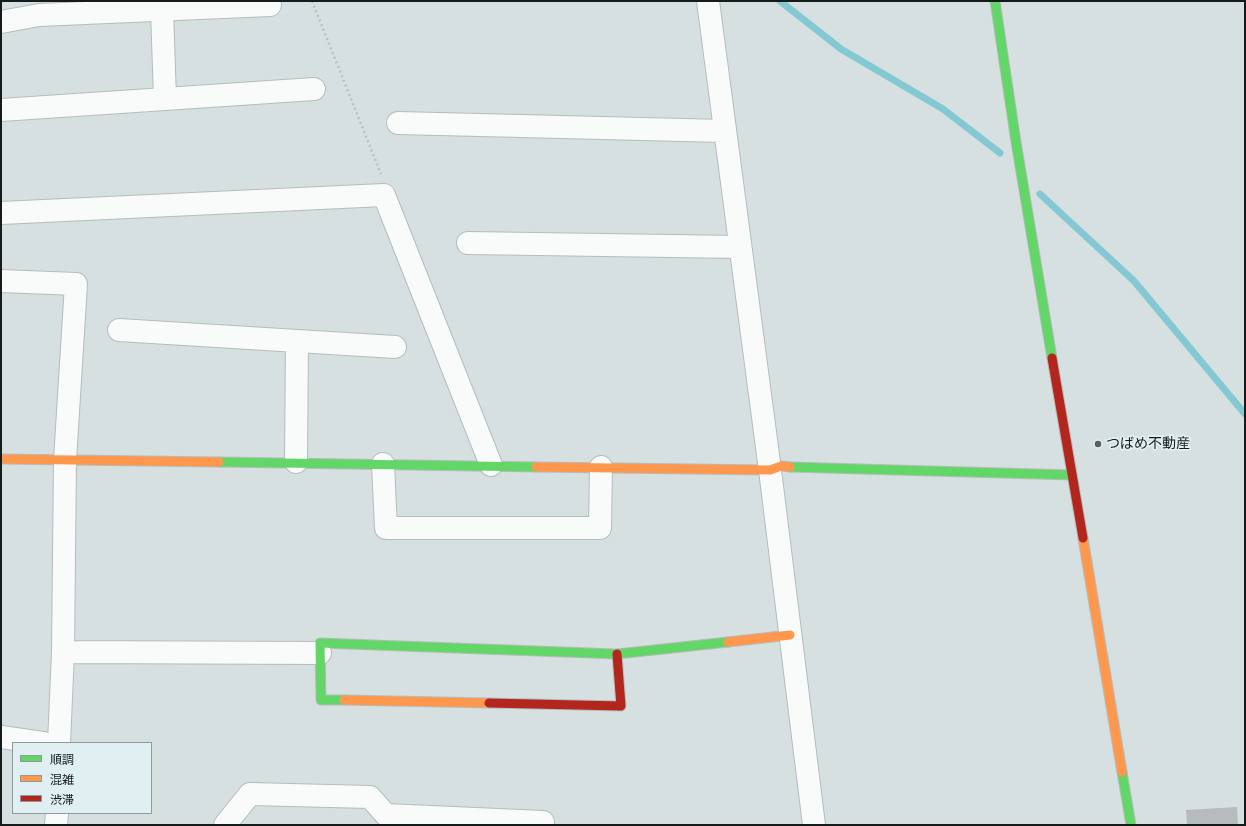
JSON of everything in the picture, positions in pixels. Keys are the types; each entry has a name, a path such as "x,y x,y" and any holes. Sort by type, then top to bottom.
{"street":[{"path":"708,1 739,247 770,470 814,825"},
{"path":"995,1 1016,142 1131,825"},
{"path":"1,22 39,15 122,6 162,10 257,4"},
{"path":"162,10 165,99"},
{"path":"1,110 314,89"},
{"path":"398,123 724,131"},
{"path":"1,213 384,195 491,466"},
{"path":"468,243 739,247"},
{"path":"1,281 76,284 65,460 63,652 60,742"},
{"path":"119,330 395,347"},
{"path":"296,462 297,341"},
{"path":"1,459 296,462 770,470 781,466 828,469 1072,475"},
{"path":"383,464 386,528 600,528 601,467"},
{"path":"617,654 621,706 321,700 320,643 617,654 790,635"},
{"path":"63,652 320,653"},
{"path":"1,737 36,742"},
{"path":"226,825 250,794 370,797 386,815 542,822"},
{"path":"56,825 57,814"}],"path":[{"path":"312,1 385,184 384,195"}],"building":[{"path":"1237,807 1238,825 1187,825 1186,810"}],"waterway":[{"path":"780,1 841,49 943,109 1000,153"},
{"path":"1040,194 1134,281 1245,414"}],"traffic: fast":[{"path":"995,1 1016,142 1052,358"},
{"path":"219,462 536,467"},
{"path":"790,467 1072,475"},
{"path":"344,700 321,700 320,643 617,654 728,642"},
{"path":"1122,772 1131,825"}],"traffic: slow":[{"path":"1,459 219,462"},
{"path":"536,467 770,470 781,466 790,467"},
{"path":"1083,538 1122,772"},
{"path":"728,642 790,635"},
{"path":"344,700 489,703"}],"traffic: jam":[{"path":"1052,358 1083,538"},
{"path":"489,703 621,706 617,654"}],"place":[{"name":"つばめ不動産","path":"1098,444"}]}
